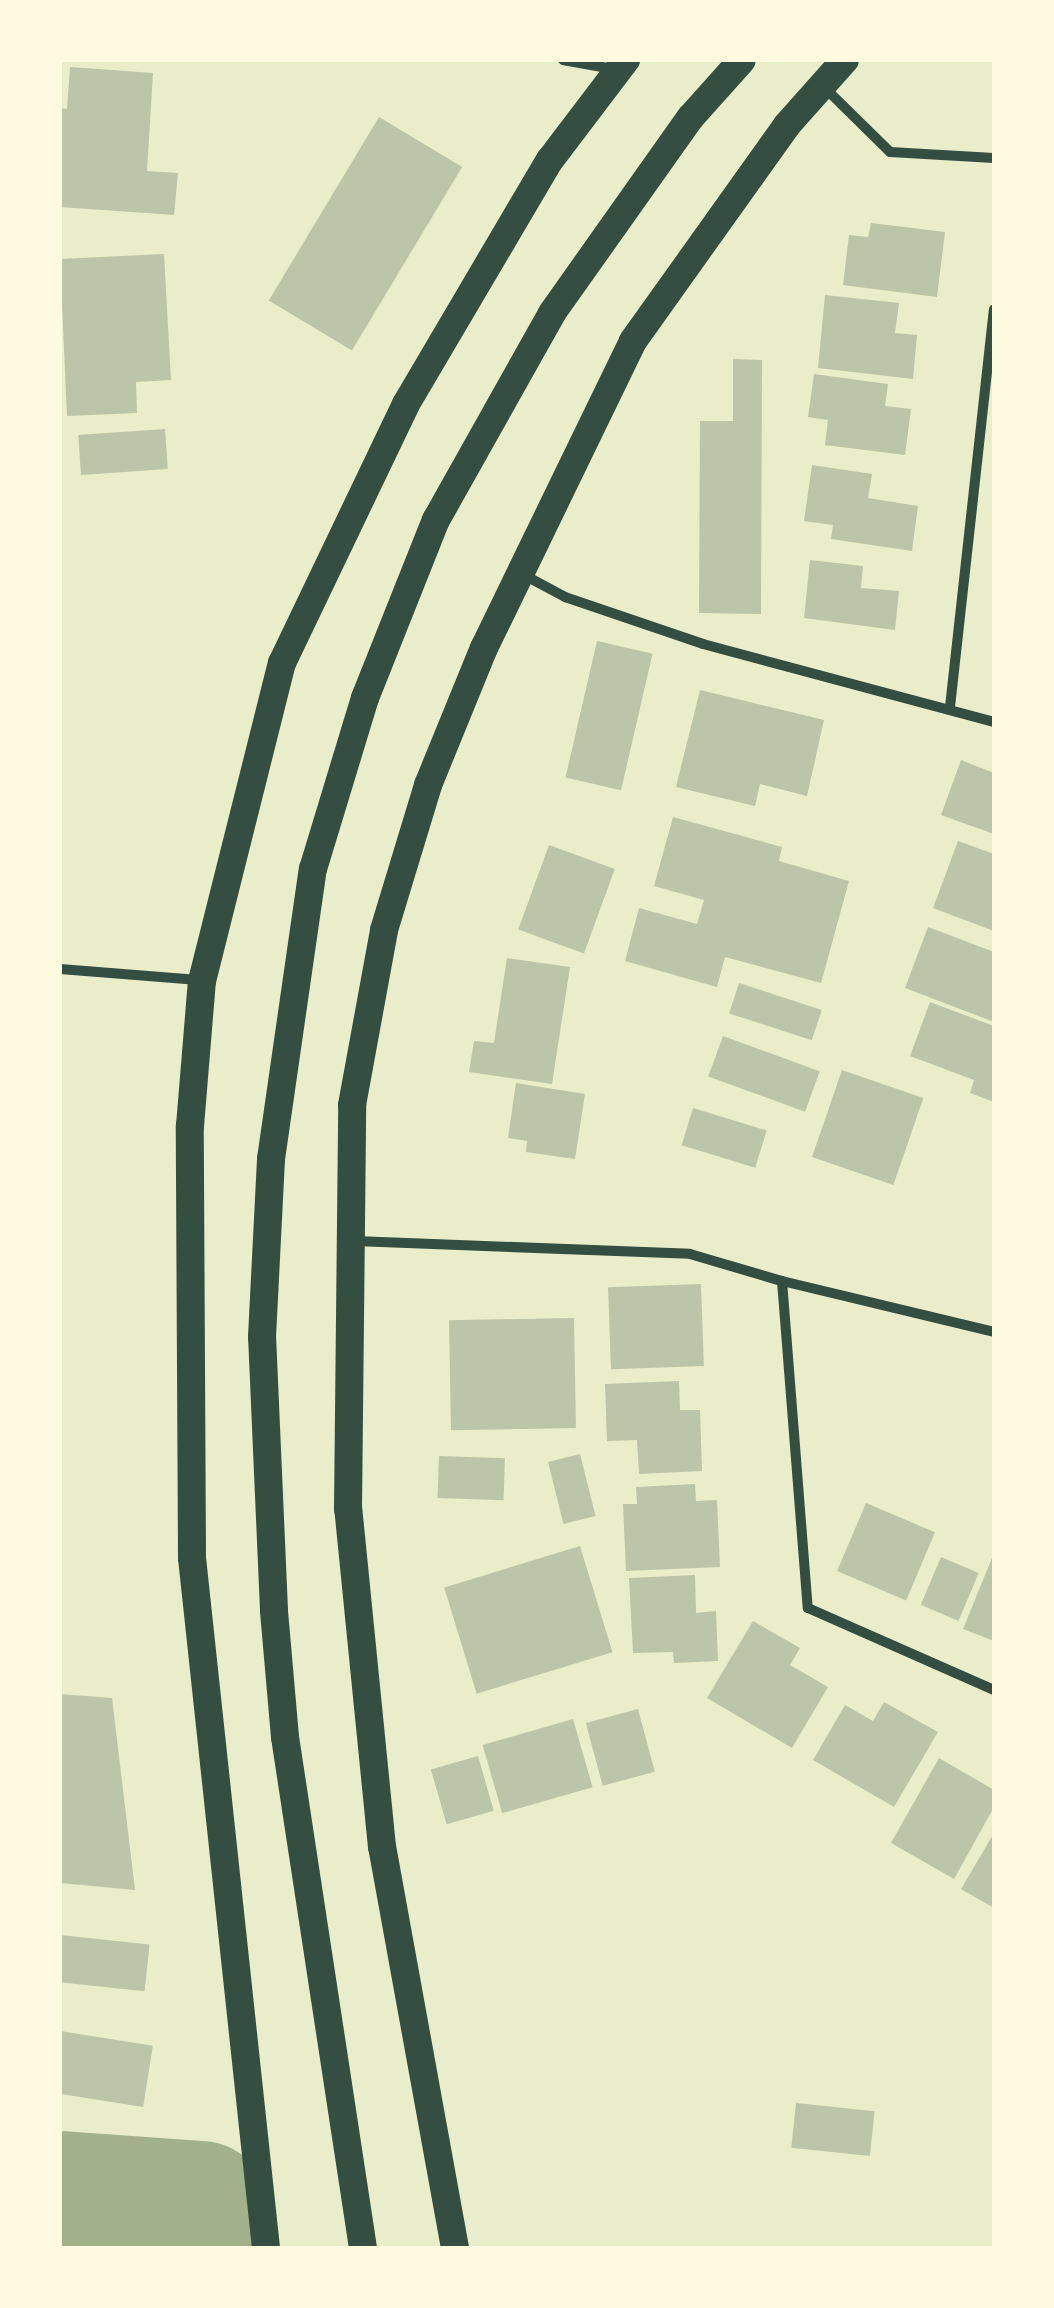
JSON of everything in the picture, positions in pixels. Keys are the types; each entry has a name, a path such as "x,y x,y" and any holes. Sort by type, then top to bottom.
{"highway":[{"path":"363,2248 286,1736 274,1610 262,1338 270,1159 313,869 365,698 436,520 552,314 691,117 742,60"},
{"path":"455,2248 382,1847 348,1509 352,1105 384,930 428,785 518,572 633,340 787,125 845,60"},
{"path":"266,2248 192,1558 190,1126 202,980 282,663 406,404 550,160 623,65"}],"street":[{"path":"563,60 623,65"},
{"path":"822,86 890,152 994,158"},
{"path":"950,707 994,309"},
{"path":"518,572 564,597 703,644 950,707 994,722"},
{"path":"60,970 202,980"},
{"path":"350,1241 690,1254 782,1281 994,1332"},
{"path":"782,1281 808,1608 994,1690"}],"building":[{"path":"70,67 153,73 147,171 178,173 174,215 60,207 60,108 67,109"},
{"path":"379,117 462,167 352,350 269,300"},
{"path":"871,223 945,232 937,297 843,285 849,235 868,237"},
{"path":"164,254 171,380 136,382 137,413 67,416 60,259"},
{"path":"825,295 899,303 895,333 917,335 913,379 818,368"},
{"path":"733,359 762,360 761,614 699,613 700,421 733,421"},
{"path":"814,374 888,384 885,406 911,409 905,455 825,445 828,420 808,417"},
{"path":"165,429 168,469 81,475 78,435"},
{"path":"812,465 872,474 868,498 918,506 912,551 831,539 833,525 804,521"},
{"path":"810,560 863,566 861,588 899,591 895,630 804,618"},
{"path":"597,641 653,654 621,790 566,777"},
{"path":"700,690 824,720 807,796 760,784 755,806 676,787"},
{"path":"961,760 994,773 994,834 941,815"},
{"path":"673,817 782,847 779,861 849,881 821,983 725,957 717,987 625,961 639,908 697,924 704,900 654,886"},
{"path":"958,841 994,854 994,931 933,908"},
{"path":"549,845 615,869 584,954 518,930"},
{"path":"928,927 994,952 994,1022 905,988"},
{"path":"507,958 570,967 552,1084 469,1072 474,1041 494,1043"},
{"path":"739,983 822,1010 812,1040 729,1013"},
{"path":"930,1002 994,1026 994,1102 970,1093 974,1080 910,1056"},
{"path":"723,1036 820,1071 805,1112 708,1076"},
{"path":"842,1070 923,1098 893,1185 812,1157"},
{"path":"516,1083 585,1094 575,1159 526,1152 527,1141 508,1138"},
{"path":"693,1108 767,1131 755,1168 682,1145"},
{"path":"701,1284 704,1366 611,1369 608,1287"},
{"path":"574,1318 576,1428 451,1430 449,1320"},
{"path":"679,1381 680,1410 700,1410 702,1471 639,1474 637,1440 607,1441 605,1384"},
{"path":"580,1454 595,1516 563,1524 548,1462"},
{"path":"439,1456 505,1458 503,1500 438,1498"},
{"path":"695,1484 696,1501 717,1500 720,1567 626,1571 623,1504 637,1504 636,1487"},
{"path":"866,1503 935,1532 906,1600 837,1571"},
{"path":"580,1546 612,1652 477,1694 444,1588"},
{"path":"994,1553 994,1641 963,1629"},
{"path":"941,1557 979,1573 958,1621 921,1605"},
{"path":"695,1575 696,1613 716,1611 718,1661 674,1663 673,1652 633,1653 629,1578"},
{"path":"753,1621 800,1648 790,1665 828,1687 792,1748 707,1698"},
{"path":"60,1694 112,1698 135,1890 60,1883"},
{"path":"884,1702 938,1732 894,1807 813,1760 845,1705 873,1721"},
{"path":"638,1709 655,1772 603,1786 586,1723"},
{"path":"573,1719 593,1787 502,1813 483,1745"},
{"path":"478,1756 494,1811 447,1824 431,1770"},
{"path":"939,1758 994,1790 994,1807 954,1879 891,1843"},
{"path":"994,1833 994,1908 961,1889"},
{"path":"60,1935 150,1944 145,1991 60,1982"},
{"path":"60,2031 153,2046 143,2107 60,2094"},
{"path":"796,2103 875,2111 870,2156 791,2148"}],"waterway":[{"path":"60,2198 201,2208"}]}
